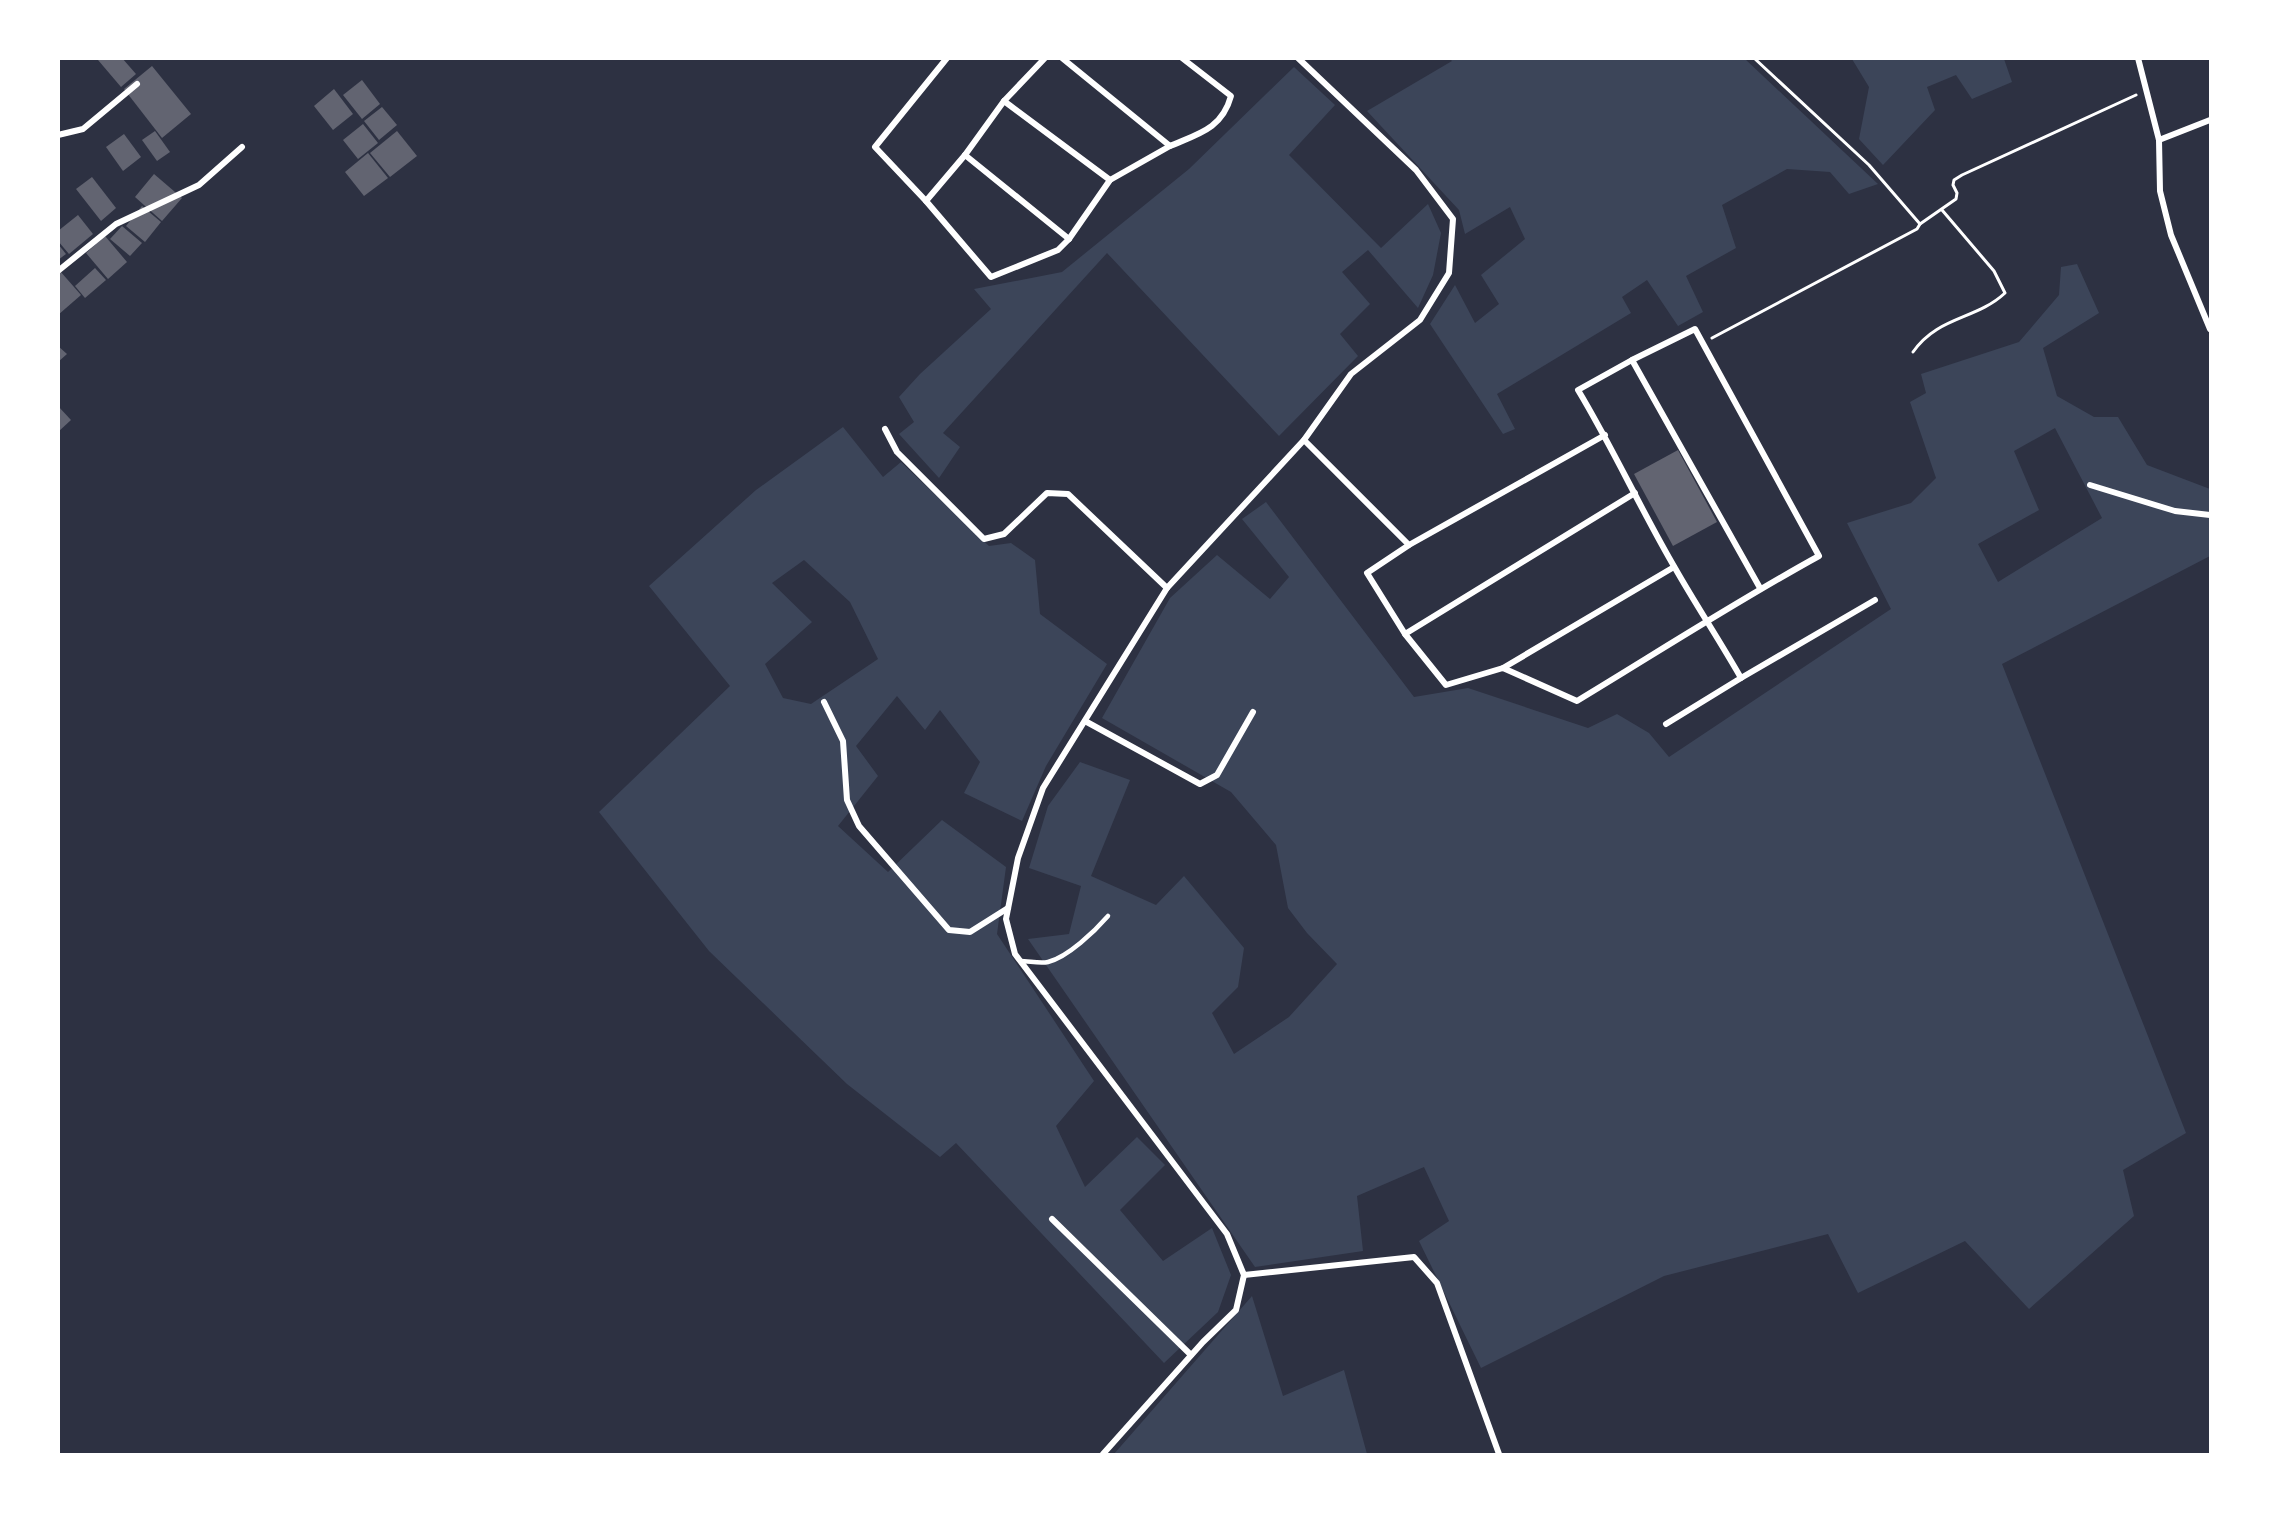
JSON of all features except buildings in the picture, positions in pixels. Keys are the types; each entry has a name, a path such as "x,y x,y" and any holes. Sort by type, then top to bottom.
{"street":[{"path":"947,58 875,147 926,201 991,277 1058,250 1069,239 1110,180 1170,146 1213,128 1228,106 1231,96 1182,58"},
{"path":"926,201 965,155 1004,101 1045,58"},
{"path":"1062,58 1170,146"},
{"path":"1103,1455 1191,1355 1236,1310 1244,1275 1227,1234 1015,954 1006,919 1018,858 1043,788 1167,588 1304,440 1351,374 1420,320 1449,273 1453,219 1416,170 1298,58"},
{"path":"2138,58 2159,140 2160,191 2171,235 2211,329"},
{"path":"58,135 83,129 137,84"},
{"path":"1004,101 1110,180"},
{"path":"2159,140 2211,120"},
{"path":"58,271 116,224 199,185 242,147"},
{"path":"965,155 1069,239"},
{"path":"1503,668 1577,701 1708,621 1760,588 1819,556 1695,329 1578,390 1605,435 1674,567 1708,621 1741,678"},
{"path":"1632,360 1760,588"},
{"path":"885,429 897,452 984,539 1004,534 1047,493 1068,494 1167,588"},
{"path":"1605,435 1409,545 1367,573 1405,633 1446,685 1503,668 1674,567"},
{"path":"1304,440 1409,545"},
{"path":"2090,484 2175,511 2211,515"},
{"path":"1405,633 1635,493"},
{"path":"1666,724 1875,600"},
{"path":"824,702 843,741 847,800 859,826 949,930 970,932 1008,908"},
{"path":"1085,721 1200,784 1217,775 1253,712"},
{"path":"1052,1219 1191,1355"},
{"path":"1244,1275 1414,1257 1437,1283 1498,1455"}],"lane":[{"path":"1020,961 1047,962 1064,955 1100,926 1108,916"}],"path":[{"path":"1754,58 1869,165 1920,224"},
{"path":"1703,343 1917,229 1920,224 1956,199 1954,180 1962,175 2146,91"},
{"path":"1913,352 1923,338 1942,325 1993,304 2005,293 1994,271 1942,210"}],"shaded area":[{"path":"1450,59 1745,59 1878,184 1849,194 1830,172 1787,169 1722,205 1736,248 1686,276 1703,312 1678,326 1647,280 1622,297 1631,313 1497,394 1515,429 1503,434 1430,324 1455,285 1475,323 1499,304 1481,275 1525,239 1510,207 1465,234 1459,210 1367,111 1452,61"},
{"path":"1852,59 2004,59 2012,82 1972,99 1956,75 1927,87 1935,110 1883,165 1859,139 1869,87"},
{"path":"1294,67 1335,105 1289,155 1381,248 1428,204 1441,233 1433,275 1418,308 1368,250 1342,272 1370,304 1340,334 1358,356 1279,436 1107,253 943,433 960,447 939,478 899,434 914,422 899,397 920,374 991,309 974,289 1062,272 1189,169"},
{"path":"2077,264 2099,313 2043,348 2057,396 2094,417 2118,417 2147,465 2210,489 2210,556 2002,664 2186,1133 2123,1170 2134,1216 2029,1309 1965,1241 1858,1293 1828,1234 1664,1276 1481,1368 1419,1241 1449,1221 1424,1167 1357,1196 1363,1251 1255,1267 1028,939 1069,934 1081,886 1029,868 1048,806 1080,762 1130,780 1091,876 1156,905 1184,876 1244,948 1238,987 1212,1013 1234,1054 1289,1017 1337,964 1307,933 1288,908 1276,845 1231,792 1102,718 1170,598 1217,555 1270,599 1289,577 1242,519 1266,502 1414,697 1468,688 1588,728 1617,714 1649,733 1669,757 1891,609 1847,523 1911,503 1936,478 1910,402 1926,393 1921,374 2019,342 2059,295 2061,267","holes":["2055,428 2102,518 1998,582 1978,544 2039,510 2014,451"]},
{"path":"843,427 883,477 901,462 989,546 1011,543 1035,560 1040,614 1107,664 1046,766 1022,821 964,793 980,762 940,710 925,730 897,696 856,746 878,776 838,826 888,872 942,820 1006,867 997,934 1094,1081 1056,1126 1085,1187 1137,1137 1165,1165 1120,1210 1163,1261 1212,1228 1231,1275 1218,1312 1164,1363 956,1143 940,1157 847,1084 709,951 599,812 730,686 649,586 756,490","holes":["804,560 850,602 878,659 811,704 783,698 765,664 812,622 772,583"]},
{"path":"1252,1296 1283,1396 1344,1370 1367,1454 1114,1454"}]}
